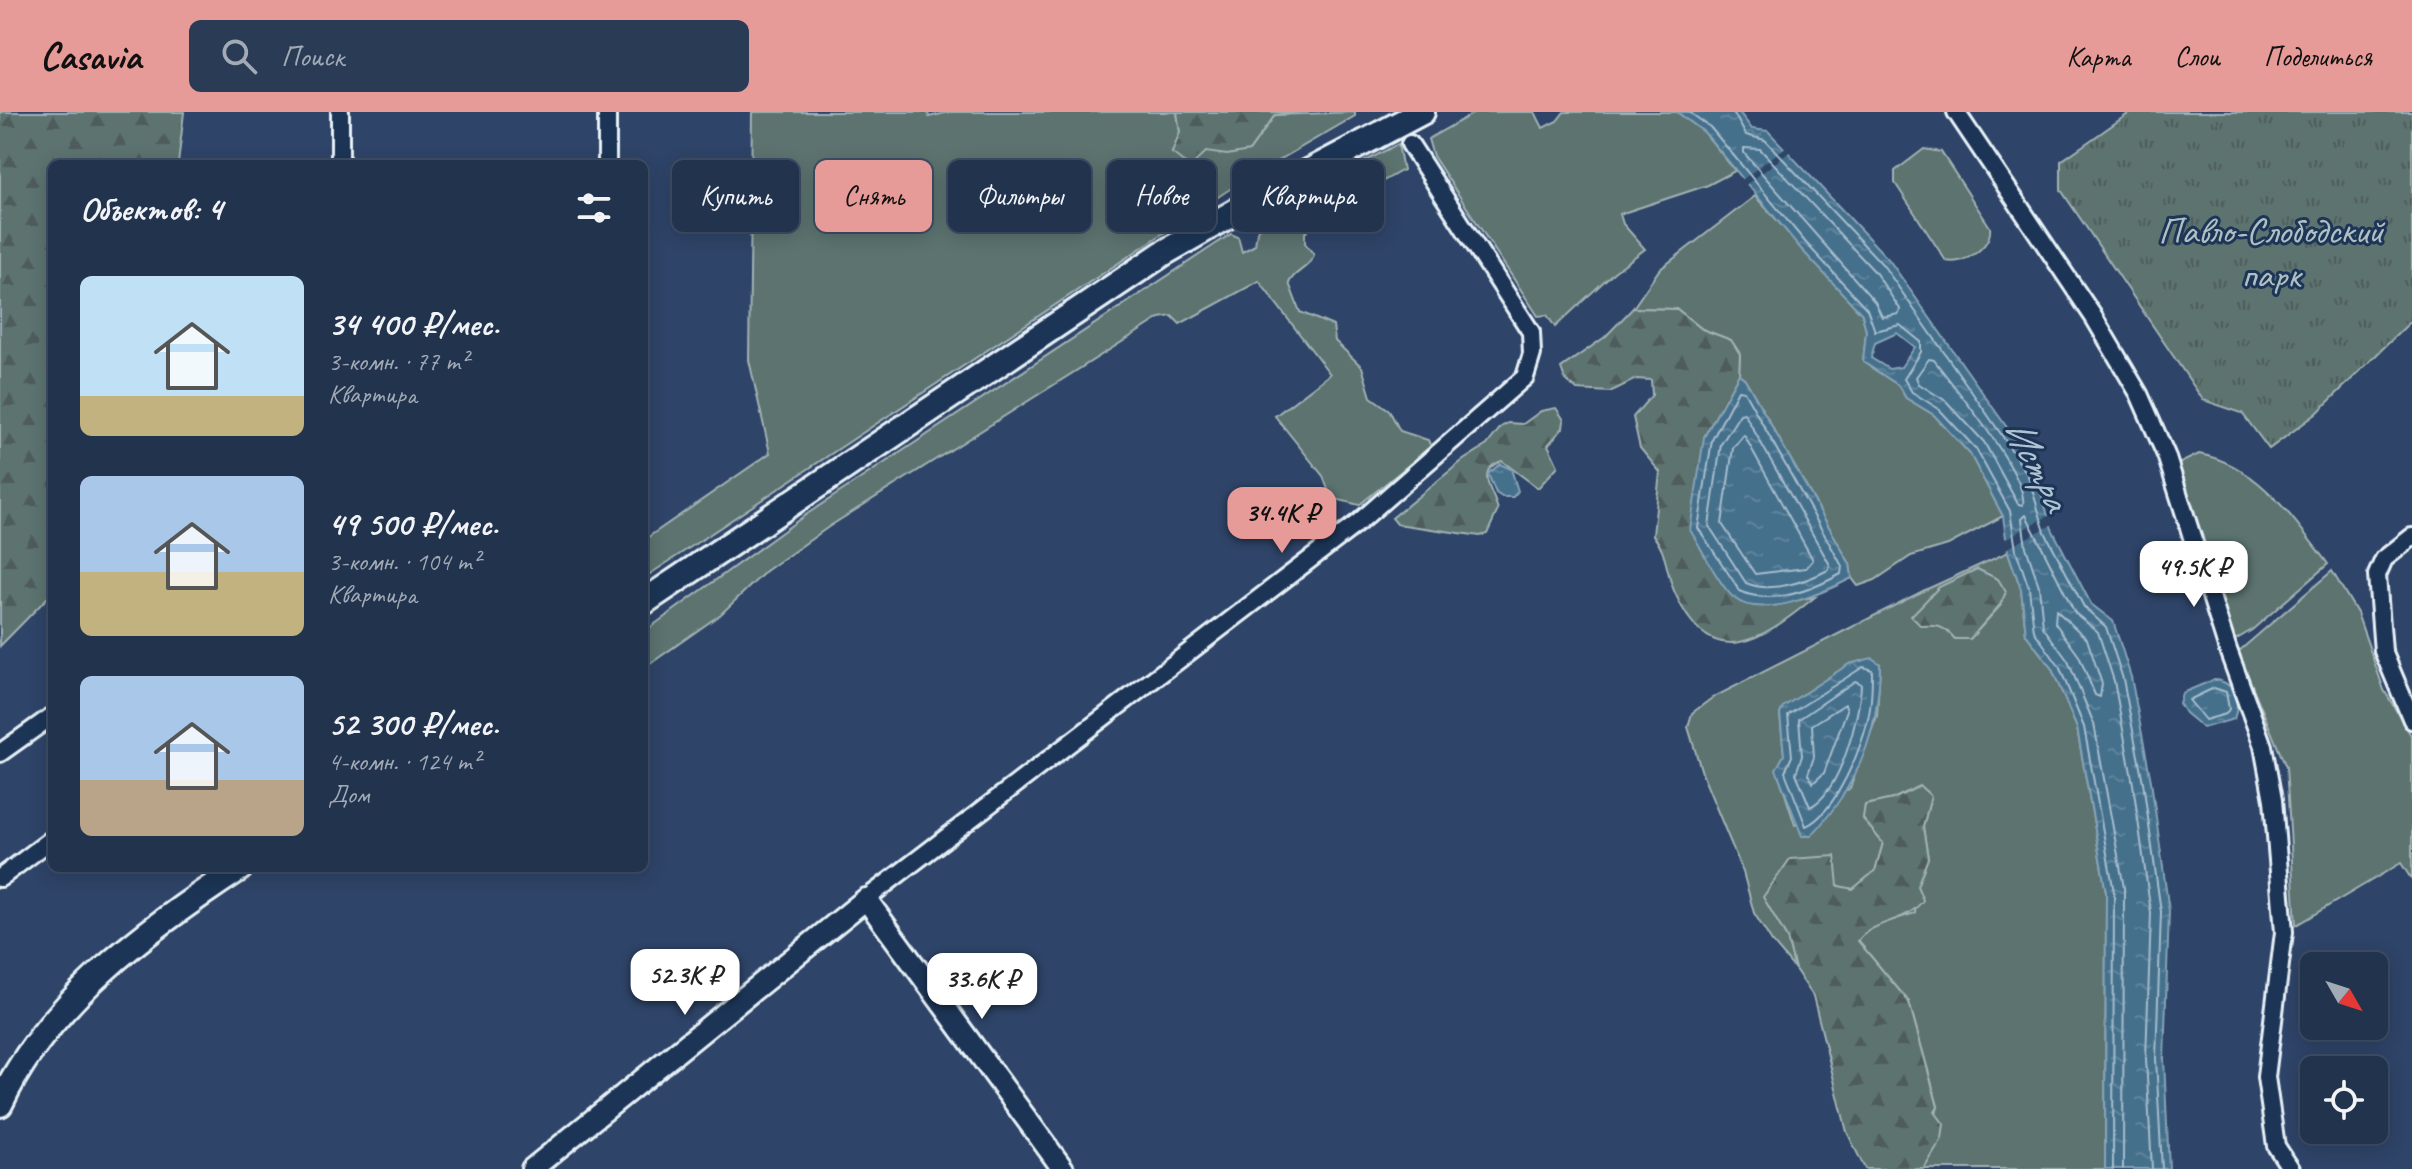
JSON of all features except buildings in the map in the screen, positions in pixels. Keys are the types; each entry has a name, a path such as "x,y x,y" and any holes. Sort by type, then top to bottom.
{"main road":[{"path":"648,599 1162,254 1268,193 1422,112"},
{"path":"0,1104 44,1035 80,994 133,945 234,872"}],"street":[{"path":"340,112 340,160"},
{"path":"607,112 607,160"},
{"path":"1956,112 2093,316 2139,394 2166,455 2228,650 2263,746 2273,800 2284,932 2266,1077 2276,1146 2291,1169"},
{"path":"532,1169 866,899 1359,522 1525,377 1532,354 1531,332 1410,144"},
{"path":"2412,537 2384,559 2377,575 2383,651 2412,720"},
{"path":"0,753 48,719"},
{"path":"0,878 48,842"},
{"path":"866,899 1063,1169"},
{"path":"2276,1146 2307,1169"}],"green space":[{"path":"0,112 184,112 178,160 48,160 48,597 0,646"},
{"path":"752,112 928,112 929,117 949,112 1177,112 1180,132 1172,153 1249,151 1275,115 1355,112 1355,116 1279,160 1232,160 1232,188 1216,198 1216,160 1107,160 1107,232 1165,232 648,575 648,537 770,453 749,360 751,232 799,232 799,160 751,160"},
{"path":"1177,112 1300,112 1275,115 1249,151 1227,155 1206,152 1197,160 1181,160 1172,153 1180,132"},
{"path":"1476,112 1535,112 1543,128 1557,121 1564,112 1677,112 1704,132 1735,171 1708,185 1620,214 1623,224 1645,249 1614,272 1555,327 1547,315 1538,316 1433,156 1428,139"},
{"name":"Павло-Слободский парк","path":"2131,112 2412,112 2412,320 2316,414 2269,449 2242,413 2203,400 2061,190 2061,161"},
{"path":"1398,144 1403,170 1384,181 1384,160 1367,160"},
{"path":"1924,149 1941,152 1990,227 1990,234 1982,247 1961,260 1946,261 1895,183 1895,171"},
{"path":"1755,196 1862,314 1866,331 1863,362 1898,385 1906,398 1934,415 1970,454 2003,516 1948,545 1911,556 1875,580 1858,586 1852,578 1850,564 1745,379 1739,374 1740,354 1731,340 1702,329 1677,309 1633,308 1659,270"},
{"path":"1257,232 1306,232 1305,243 1314,255 1289,283 1300,312 1333,326 1335,341 1362,367 1371,397 1389,410 1400,431 1428,440 1431,447 1359,505 1331,498 1323,476 1275,416 1330,374 1259,281 1180,324 1172,316 1160,318 830,526 766,571 721,614 648,665 648,629 804,516 1231,234 1238,237 1242,252 1255,245"},
{"path":"1633,308 1677,309 1702,329 1731,340 1740,354 1739,374 1704,437 1767,605 1815,597 1757,637 1739,642 1722,642 1705,635 1689,619 1675,593 1661,548 1653,535 1660,472 1640,448 1633,417 1652,395 1651,380 1636,379 1610,392 1577,390 1565,379 1561,368 1605,337"},
{"path":"1556,408 1564,420 1563,428 1548,445 1558,466 1538,488 1502,461 1493,465 1487,476 1498,510 1487,534 1480,536 1397,524 1392,518 1462,461 1487,445 1501,427 1508,423 1523,424 1541,411"},
{"path":"2199,454 2220,460 2257,482 2288,513 2328,564 2252,630 2235,640 2174,466"},
{"path":"2008,552 2021,589 2026,634 2052,669 2077,728 2106,892 2105,1169 1924,1169 1938,1106 1909,1002 1858,941 1868,928 1915,913 1917,886 1928,858 1923,827 1931,796 1920,786 1893,799 1865,805 1863,819 1883,843 1875,871 1853,889 1838,886 1764,897 1787,938 1795,969 1772,942 1754,913 1743,872 1703,776 1688,727 1692,713 1712,698 1925,590","holes":["2000,606 1970,639 1955,639 1945,627 1936,625","1880,664 1877,716 1850,788 1795,825 1777,769 1784,755 1780,714"]},
{"path":"1977,569 1998,579 2006,592 2000,605 1970,639 1955,639 1940,627 1921,626 1911,616 1939,587"},
{"path":"2332,571 2357,613 2384,690 2412,737 2412,880 2401,863 2296,925 2286,767 2238,652"},
{"path":"1920,786 1931,796 1923,827 1928,858 1917,886 1923,900 1916,908 1873,928 1858,941 1909,1002 1938,1107 1935,1112 1944,1124 1942,1139 1924,1169 1865,1169 1847,1132 1813,996 1795,969 1787,938 1763,897 1790,859 1835,856 1838,886 1853,889 1875,871 1883,843 1863,819 1865,805 1893,799"}],"water":[{"path":"1677,112 1739,112 1752,129 1768,131 1889,260 2008,429 2035,473 2052,529 2091,604 2113,621 2131,677 2151,781 2169,911 2164,1059 2169,1169 2105,1169 2106,892 2077,728 2052,669 2026,634 2021,589 2008,552 2003,516 1970,454 1934,415 1906,398 1898,385 1863,362 1866,331 1862,314 1801,249 1704,132","holes":["1897,333 1915,347 1901,367 1889,369 1871,358 1875,343"]},
{"path":"1739,374 1745,379 1850,564 1852,578 1793,602 1760,607 1734,598 1716,575 1690,530 1704,437"},
{"path":"1500,464 1511,469 1518,491 1513,497 1502,497 1496,493 1488,474"},
{"path":"1872,658 1880,664 1879,689 1863,757 1827,817 1811,836 1802,836 1776,769 1784,755 1780,714 1783,707 1849,664"},
{"path":"2213,680 2231,688 2236,699 2236,712 2234,719 2203,728 2185,713 2179,703 2182,693"}],"pier":[{"path":"1787,146 1791,151 1743,187 1739,182"},
{"path":"2052,514 2055,523 2004,550 2003,540"}],"water label":[{"name":"Истра","path":"2037,464"}]}
